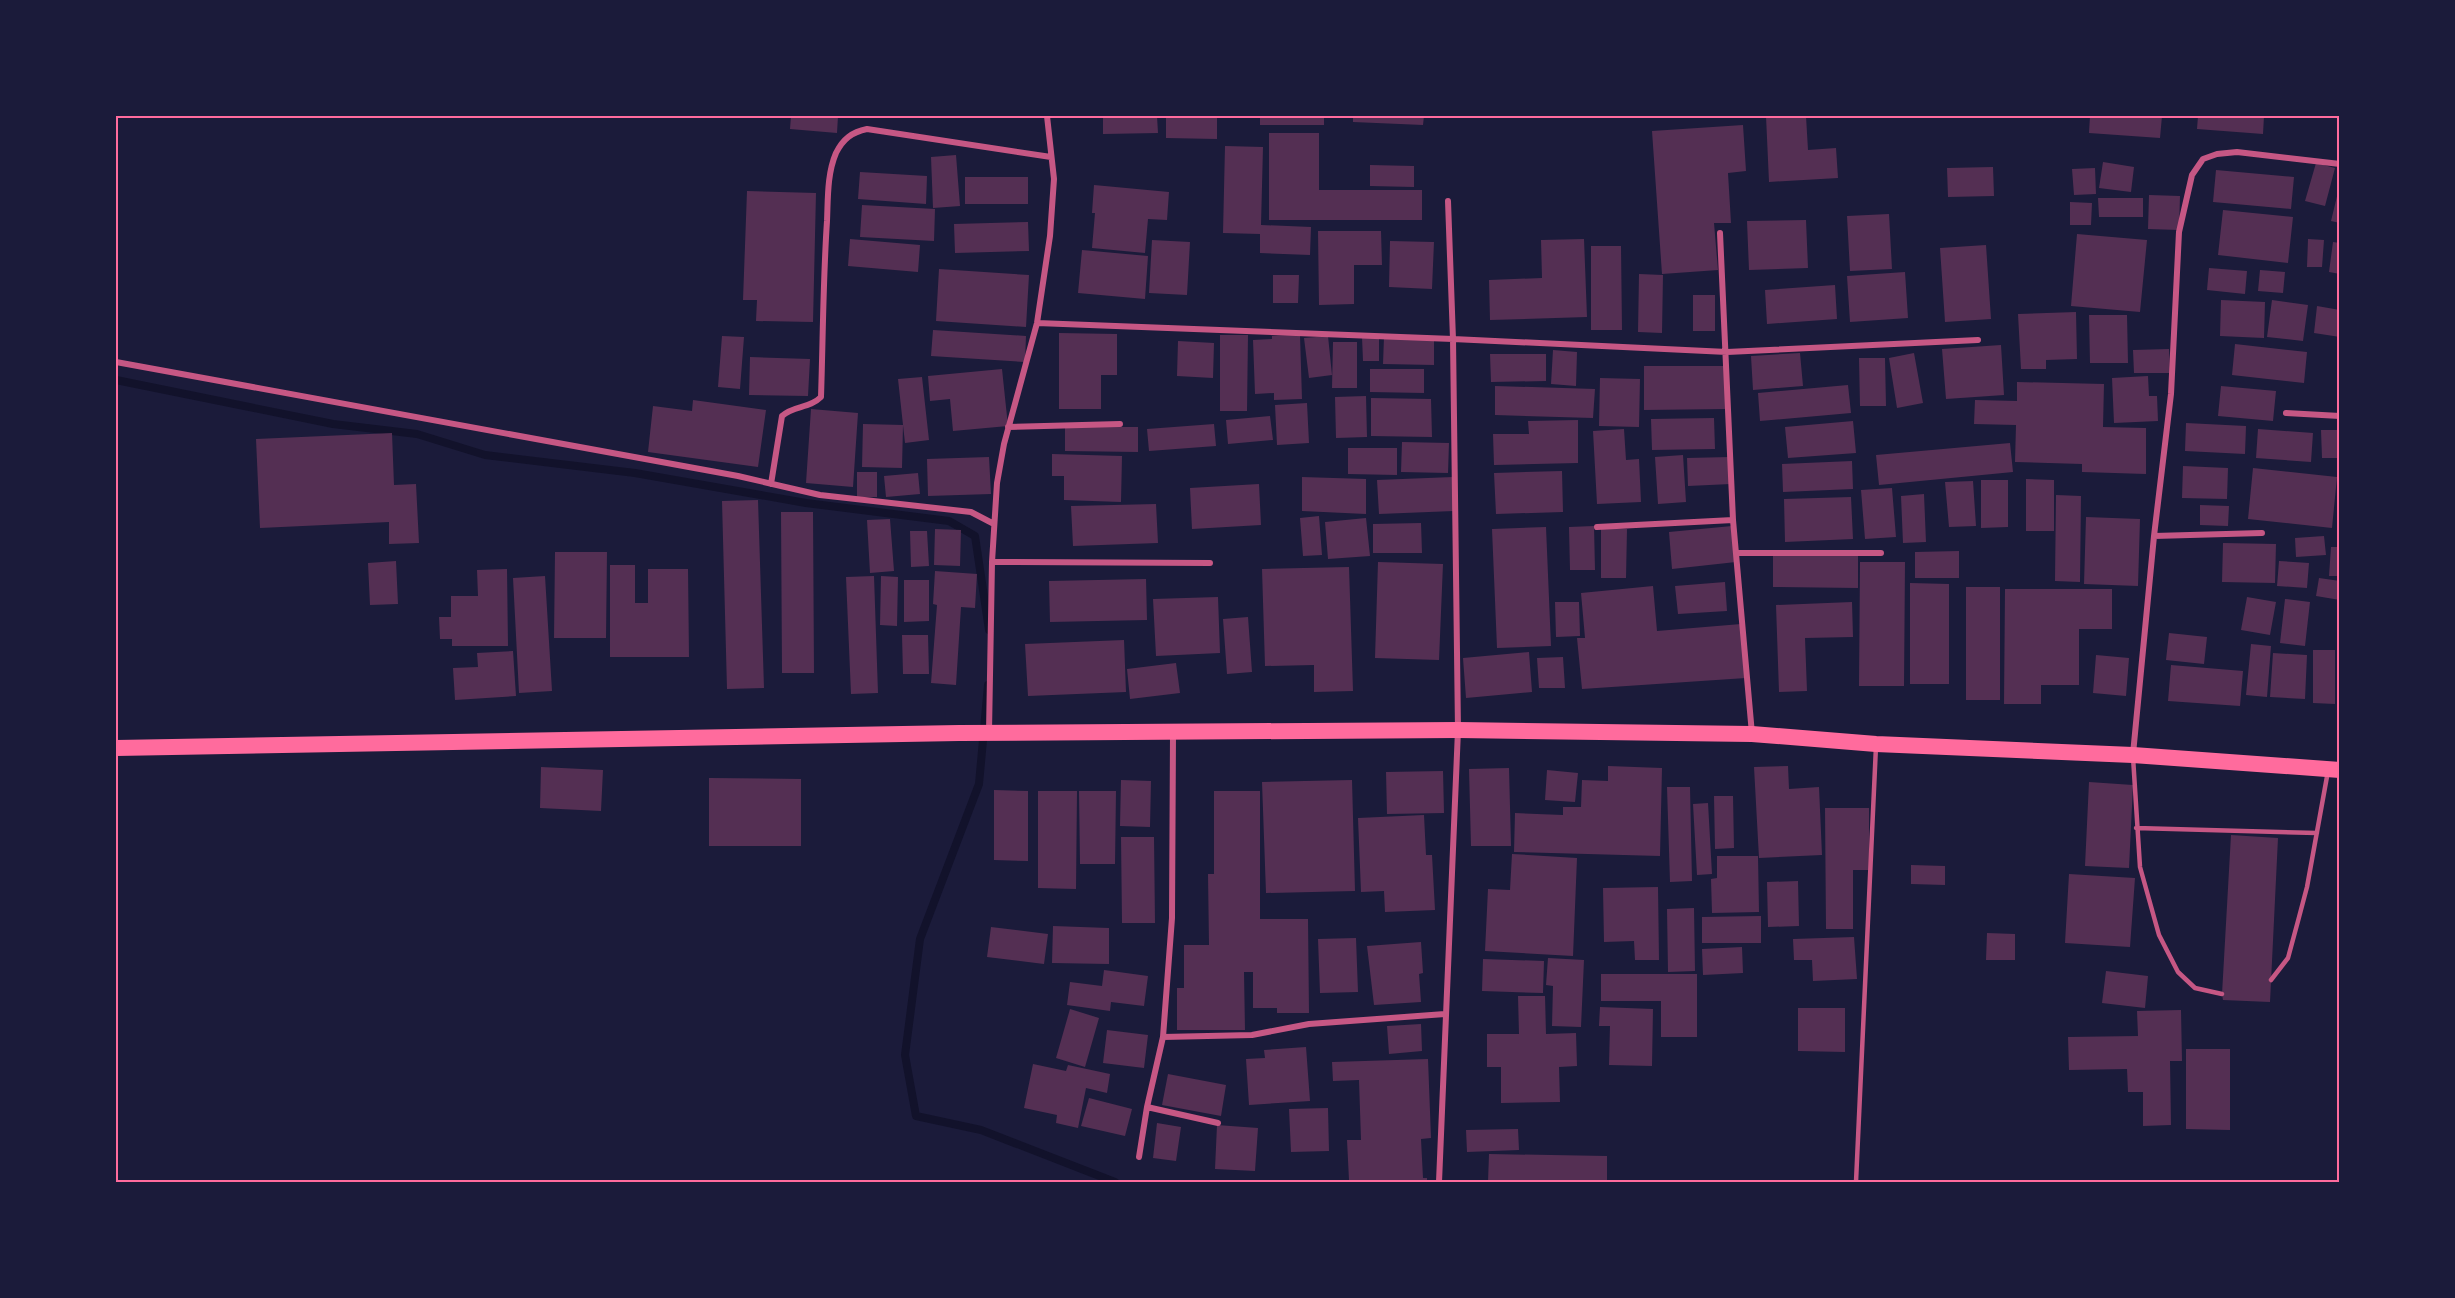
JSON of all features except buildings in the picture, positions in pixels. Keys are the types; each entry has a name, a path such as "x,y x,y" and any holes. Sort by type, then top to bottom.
{"highway":[{"path":"116,748 988,732 1458,730 1752,734 1876,744 2133,755 2334,770"}],"street":[{"path":"988,732 992,562 999,463 1037,323 1050,236 1054,179 1047,116"},
{"path":"771,484 782,416 791,409 811,405 821,397 823,286 830,170 846,138 854,132 867,129 1051,157"},
{"path":"2133,755 2154,536 2171,394 2179,232 2192,175 2203,159 2217,154 2237,152 2340,164"},
{"path":"1439,1182 1458,730 1448,201"},
{"path":"1720,232 1733,520 1752,734"},
{"path":"1037,323 1727,352 1978,340"},
{"path":"116,362 435,419 820,495 971,512 994,524"},
{"path":"2286,412 2340,416"},
{"path":"1008,427 1120,424"},
{"path":"1597,527 1733,520"},
{"path":"2154,536 2262,534"},
{"path":"1737,553 1881,553"},
{"path":"992,562 1210,563"},
{"path":"1139,1157 1146,1107 1164,1037 1173,887 1173,733"},
{"path":"1164,1037 1252,1035 1309,1024 1445,1014"},
{"path":"1146,1107 1218,1123"}],"lane":[{"path":"1856,1182 1876,744"},
{"path":"2133,755 2140,867 2160,935 2178,972 2195,988 2222,994"},
{"path":"2271,980 2288,958 2334,770"},
{"path":"2136,828 2317,833"}],"waterway":[{"path":"116,380 333,424 417,434 485,455 635,473 806,503 949,521 975,536 989,630"},
{"path":"988,685 979,784 920,939 905,1055 916,1116 981,1130 1115,1182"}]}
